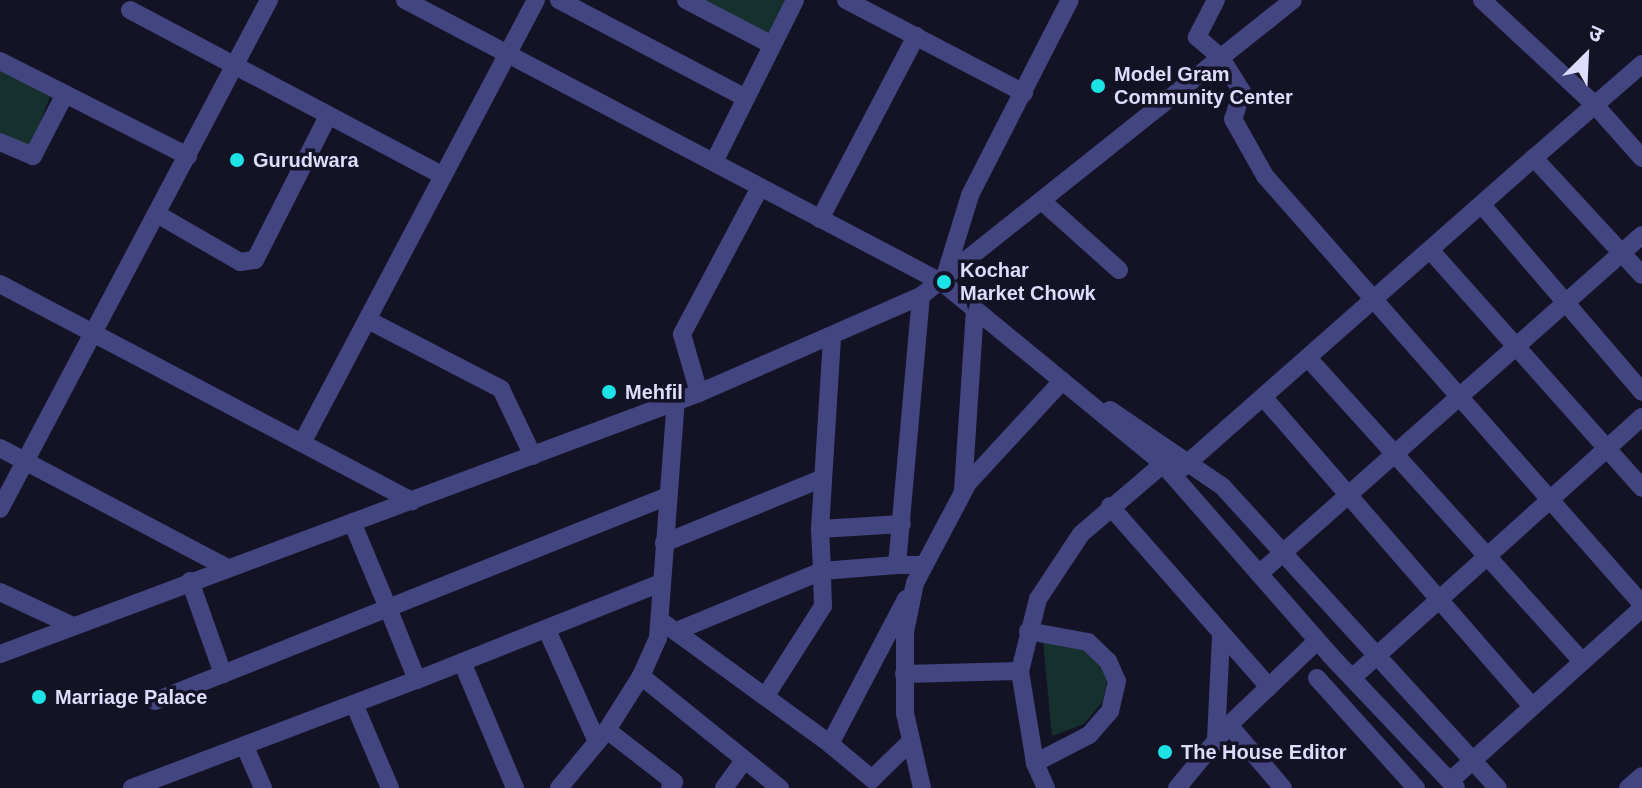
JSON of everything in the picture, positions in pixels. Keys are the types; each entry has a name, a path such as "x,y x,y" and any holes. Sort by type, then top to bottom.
{"street":[{"path":"0,509 269,0"},
{"path":"405,0 943,283 1168,470 1317,641 1453,784 1472,760 1642,606 1376,301 1280,196 1246,146 1233,119 1242,92 1221,58 1197,37 1216,0"},
{"path":"302,443 536,0"},
{"path":"559,0 746,98"},
{"path":"686,0 772,45"},
{"path":"714,162 795,0"},
{"path":"846,0 1024,93"},
{"path":"943,283 966,204 1070,0"},
{"path":"2,656 71,625 699,393 832,338 921,296 943,283 1293,0"},
{"path":"1482,0 1595,105 1642,158"},
{"path":"130,10 441,175"},
{"path":"820,219 916,36"},
{"path":"0,61 188,156"},
{"path":"1046,788 1035,763 1020,671 1028,631 1058,564 1110,506 1168,470 1190,461 1376,301 1642,64"},
{"path":"0,142 29,157 38,153 65,94"},
{"path":"157,214 240,262 255,260 328,116"},
{"path":"1534,158 1642,275"},
{"path":"699,393 682,334 760,187"},
{"path":"1043,202 1119,270"},
{"path":"1482,205 1563,304 1642,392"},
{"path":"1259,574 1642,235"},
{"path":"1431,251 1642,488"},
{"path":"0,284 412,501"},
{"path":"897,565 921,296"},
{"path":"963,494 975,309"},
{"path":"368,320 501,389 533,456"},
{"path":"767,694 823,606 821,479 832,338"},
{"path":"1308,358 1582,661"},
{"path":"830,744 963,494 992,452 1062,381"},
{"path":"1264,398 1532,706"},
{"path":"559,788 602,736 641,676 661,621 661,583 676,399"},
{"path":"1086,400 1141,427 1222,486 1498,788"},
{"path":"1352,678 1642,417"},
{"path":"0,448 226,567"},
{"path":"664,543 821,479"},
{"path":"155,701 668,496"},
{"path":"1110,506 1221,637 1269,687"},
{"path":"352,522 417,680"},
{"path":"820,529 902,524"},
{"path":"679,630 822,571 924,565"},
{"path":"190,581 223,674"},
{"path":"132,788 355,706 661,583"},
{"path":"915,583 904,674 909,743 922,788"},
{"path":"0,592 71,625"},
{"path":"661,621 679,630 767,694 830,744 872,784 909,743"},
{"path":"547,630 602,736 675,786"},
{"path":"1028,631 1088,642 1108,661 1117,681 1110,711 1089,735 1035,763"},
{"path":"1216,739 1221,637"},
{"path":"1177,788 1229,725 1317,641"},
{"path":"462,662 515,788"},
{"path":"904,674 1020,671"},
{"path":"641,676 780,788"},
{"path":"1317,678 1416,788"},
{"path":"355,706 390,788"},
{"path":"1229,725 1283,788"},
{"path":"245,747 263,788"},
{"path":"724,788 744,760"},
{"path":"1628,788 1642,776"}],"green space":[{"path":"698,0 790,0 771,35"},
{"path":"0,69 51,94 30,148 0,133"},
{"path":"1070,640 1099,657 1108,675 1103,701 1084,724 1052,736 1043,642"}],"place":[{"name":"Model Gram Community Center","path":"1098,86"},
{"name":"Gurudwara","path":"237,160"},
{"name":"Kochar Market Chowk","path":"944,282"},
{"name":"Mehfil","path":"609,392"},
{"name":"Marriage Palace","path":"39,697"},
{"name":"The House Editor","path":"1165,752"}]}
